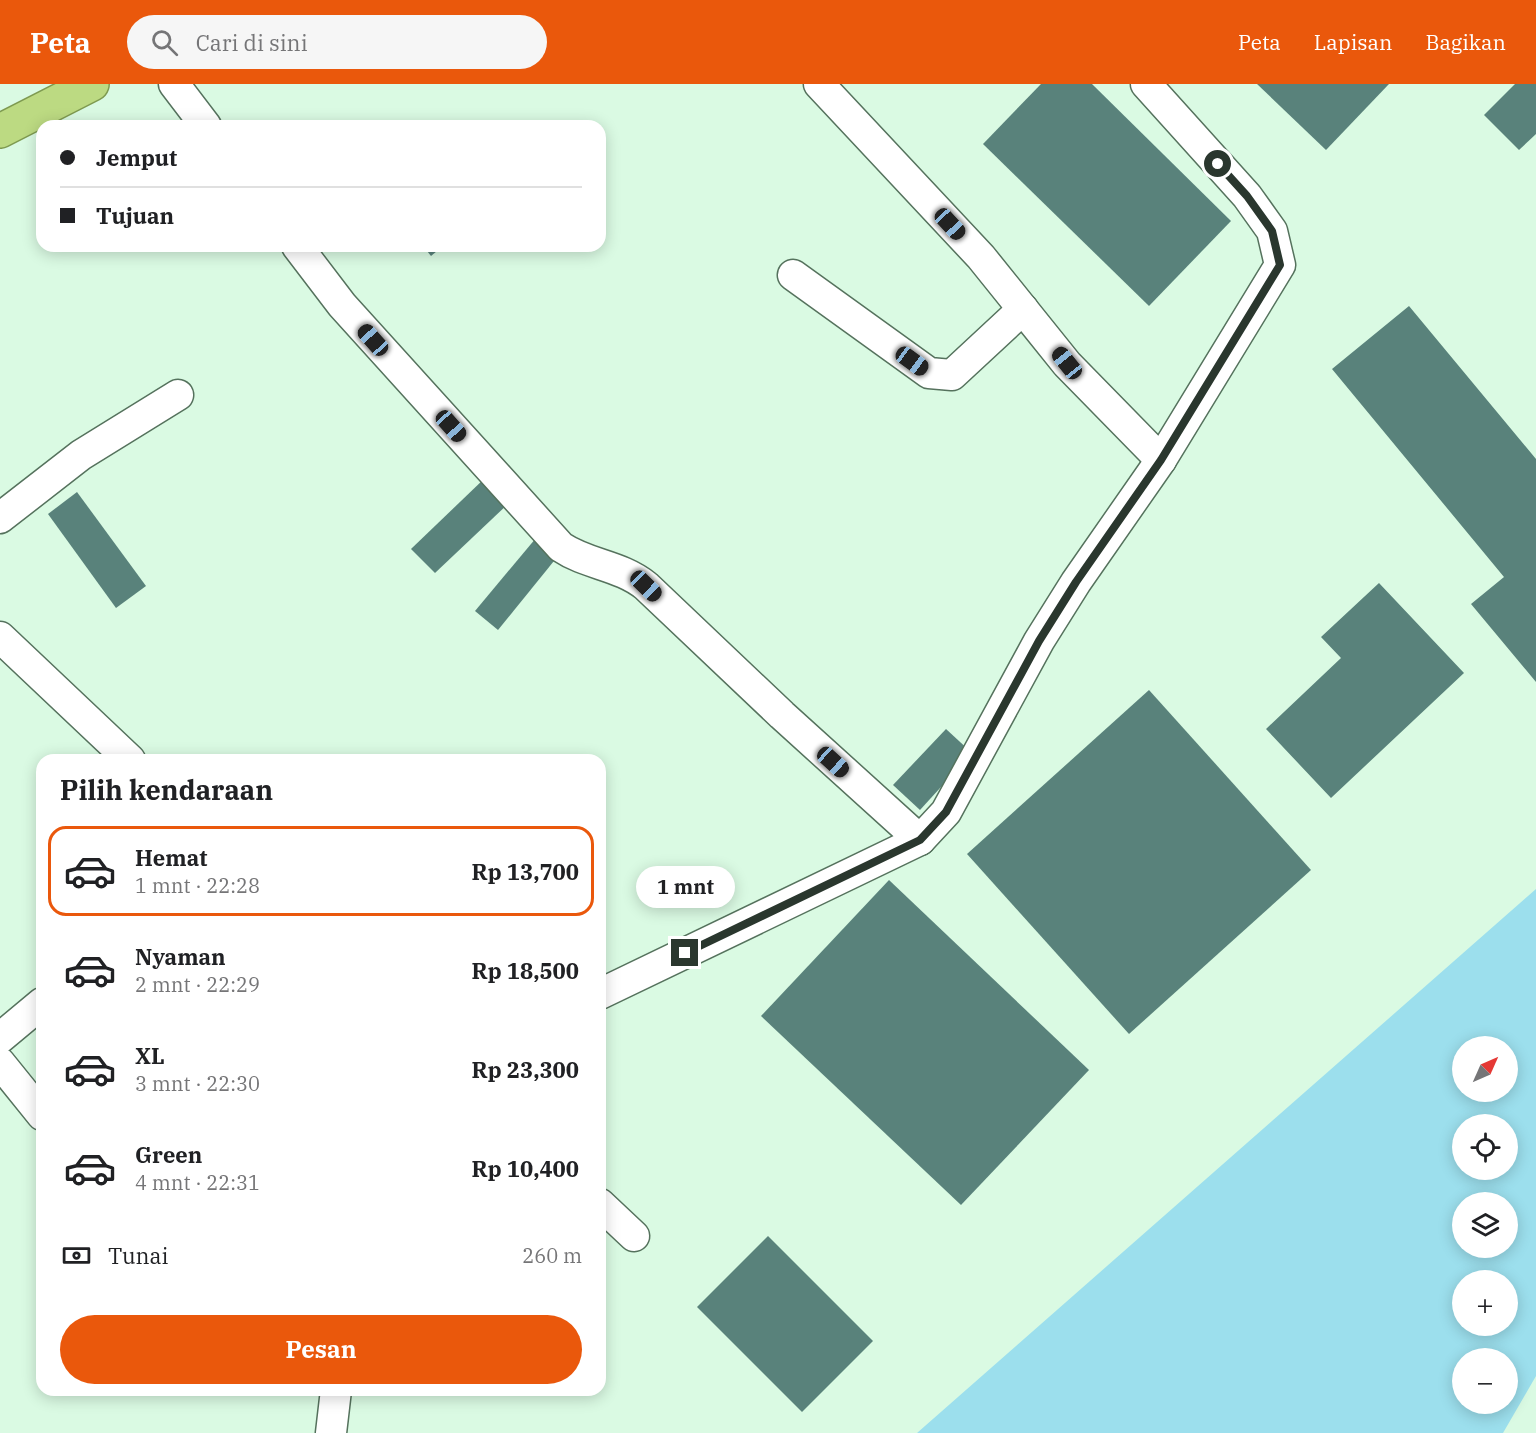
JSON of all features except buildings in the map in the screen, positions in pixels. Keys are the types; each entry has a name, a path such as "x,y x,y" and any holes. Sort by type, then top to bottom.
{"highway":[{"path":"0,131 92,84"}],"street":[{"path":"174,84 201,120"},
{"path":"819,84 981,257 1067,363 1161,460"},
{"path":"606,991 920,840 946,812 1039,641 1076,582 1161,460 1280,265 1272,231 1247,196 1146,84"},
{"path":"302,252 342,305 561,547 575,556 620,570 646,586 782,715 920,840"},
{"path":"793,275 929,373 952,375 1023,309"},
{"path":"0,518 81,455 178,394"},
{"path":"6,652 123,754"},
{"path":"0,1038 36,1008"},
{"path":"0,1063 36,1107"},
{"path":"606,1210 634,1236"},
{"path":"331,1433 335,1396"}],"water":[{"path":"1536,889 1536,1376 1518,1407 1518,1348 1452,1348 1452,1414 1514,1414 1503,1433 917,1433"}],"route":[{"path":"685,953 920,840 946,812 1039,641 1076,582 1161,460 1280,265 1272,231 1247,196 1218,164"}]}
